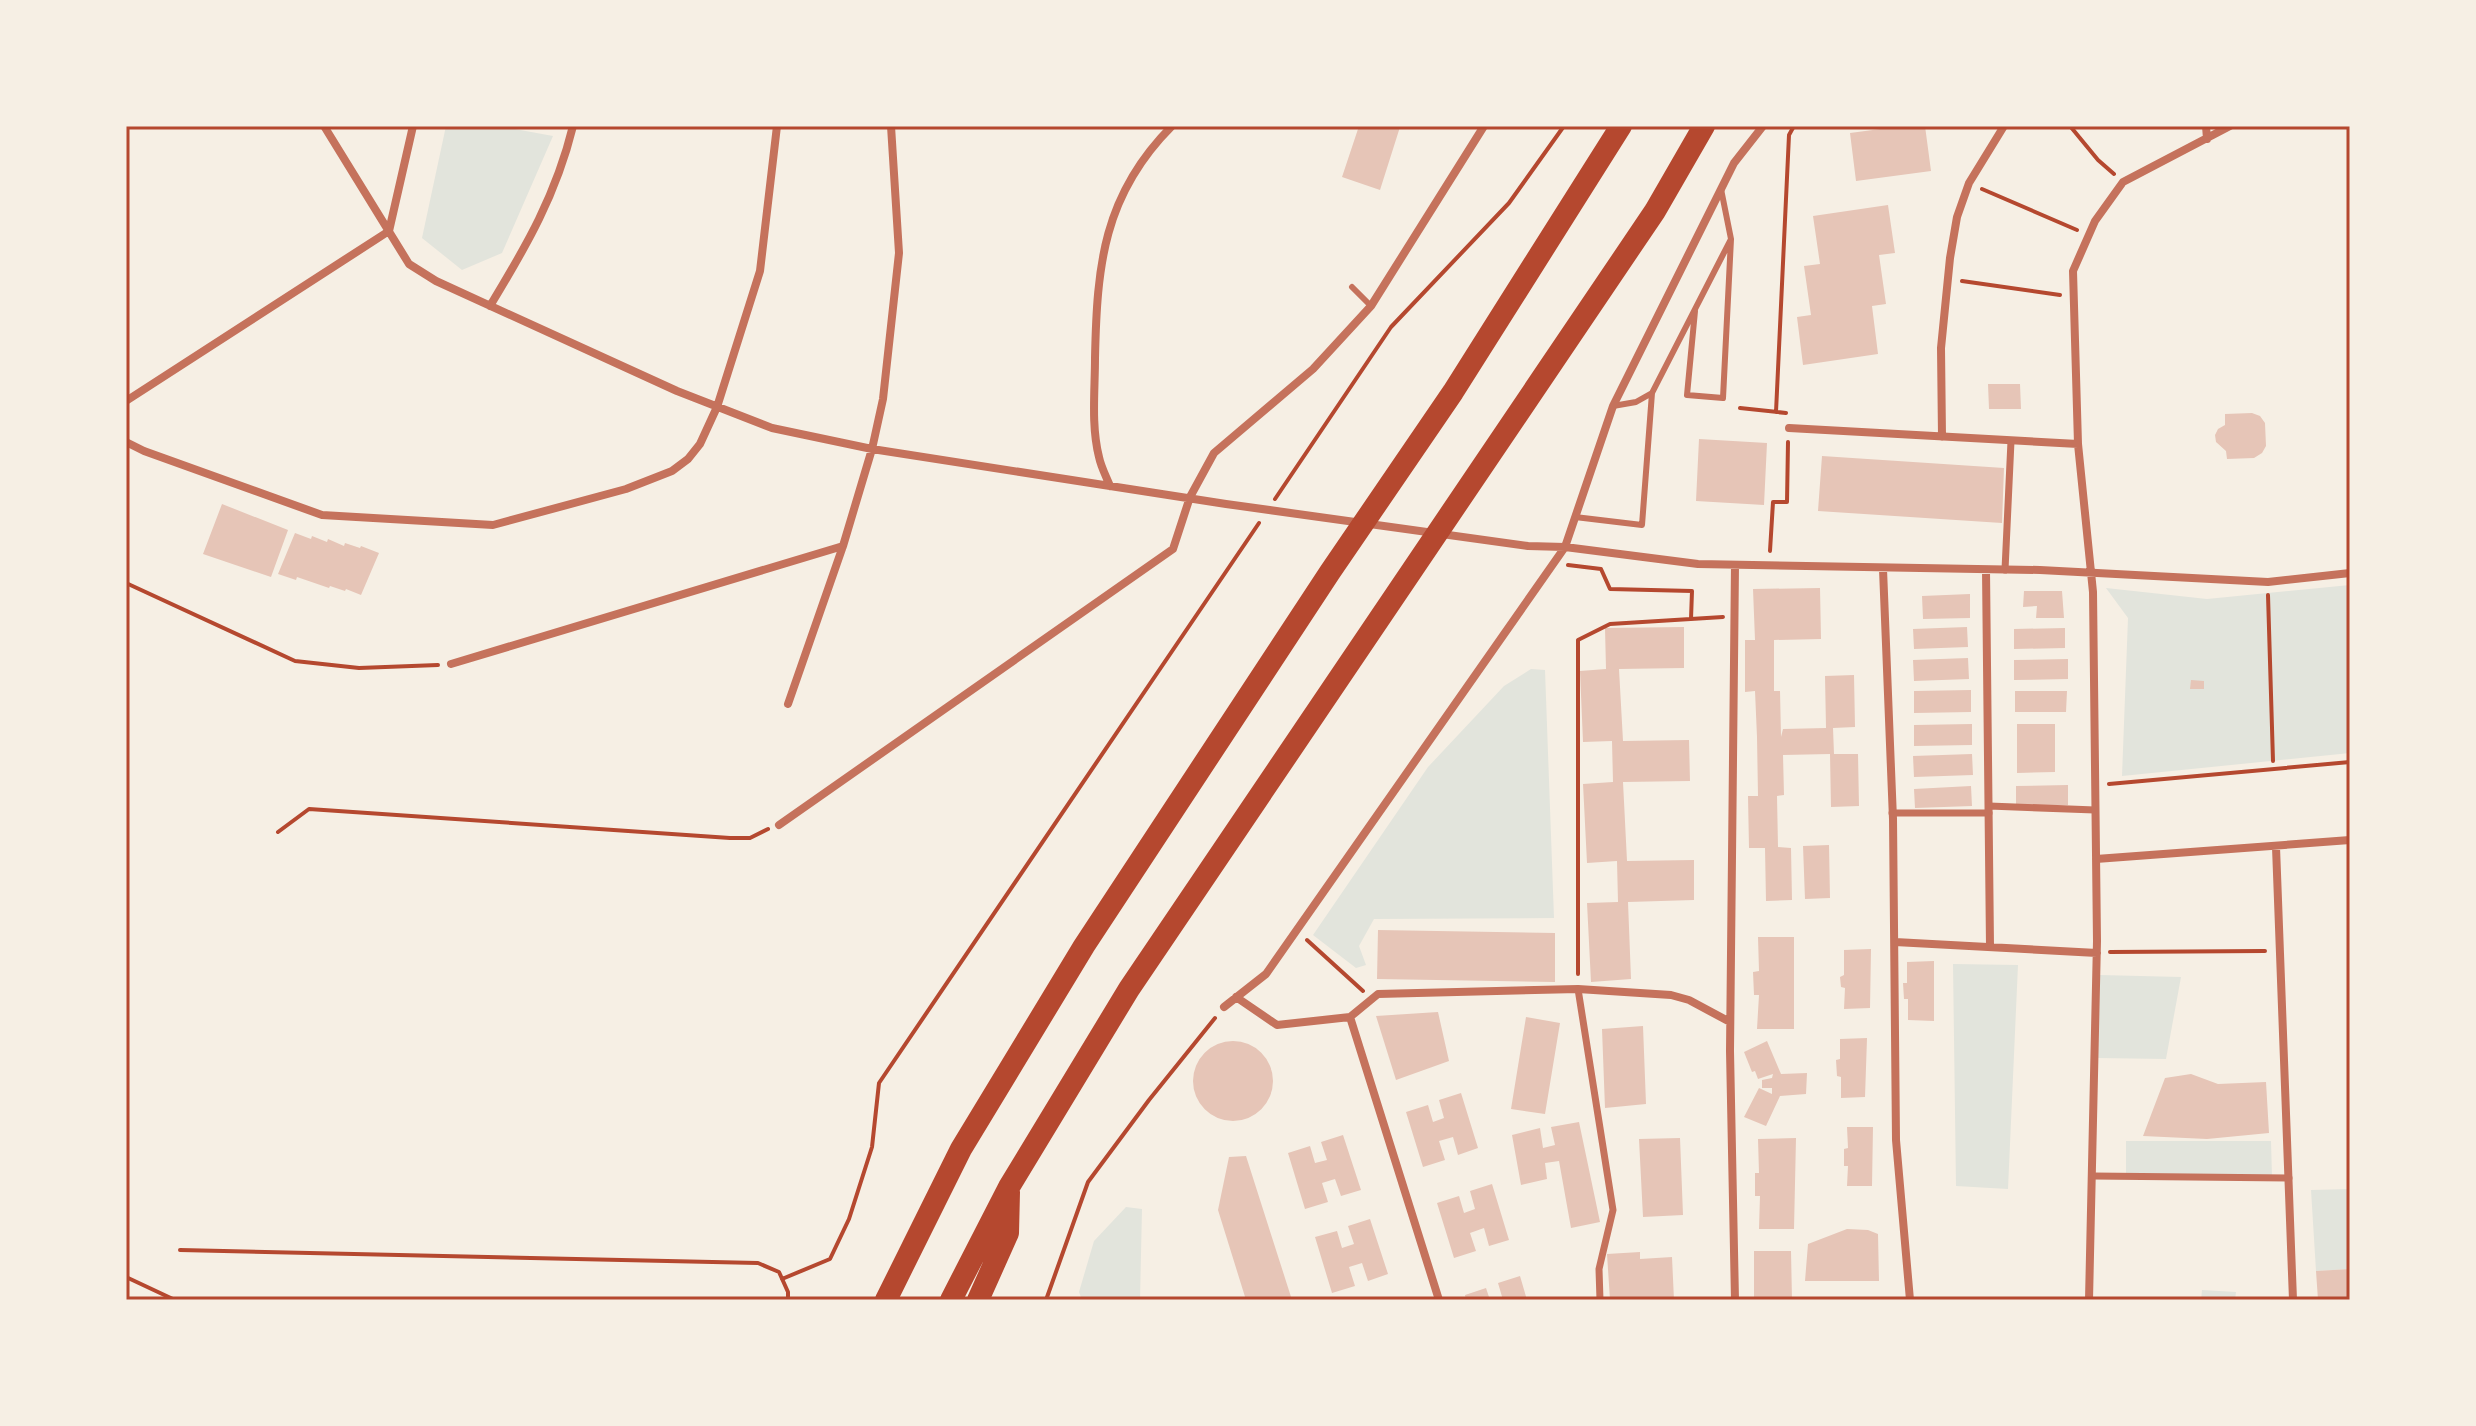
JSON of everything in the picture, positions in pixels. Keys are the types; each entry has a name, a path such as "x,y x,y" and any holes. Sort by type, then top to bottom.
{"highway":[{"path":"1453,392 1606,126"},
{"path":"886,1300 961,1149 1084,946 1330,572 1453,392 1621,126"},
{"path":"951,1300 1009,1187 1129,989 1655,211 1704,126"},
{"path":"978,1300 1008,1233 1009,1187"}],"street":[{"path":"324,126 409,264 436,281 677,391 772,428 872,449 1226,504 1528,546 1565,547 1698,564 2005,570 2268,582 2350,573"},
{"path":"126,401 389,231 413,126"},
{"path":"490,306 547,207 573,126"},
{"path":"126,442 322,515 493,525 626,489 672,471 688,459 700,444 717,407 760,271 777,126"},
{"path":"788,704 843,546 872,449 883,399 899,253 891,126"},
{"path":"1110,486 1099,457 1094,424 1096,302 1101,256 1114,212 1135,171 1172,126"},
{"path":"779,825 1173,549 1190,497 1214,453 1313,369 1371,306 1484,126"},
{"path":"1224,1007 1266,974 1565,547 1613,406 1734,163 1763,126"},
{"path":"1942,437 1941,348 1947,279 1957,217 1969,183 2004,126"},
{"path":"2206,126 2207,139"},
{"path":"2089,1300 2097,953 2093,574 2078,444 2073,271 2095,221 2123,182 2230,126"},
{"path":"1789,428 2078,444"},
{"path":"2005,570 2011,441"},
{"path":"451,664 843,546"},
{"path":"1735,565 1730,1022 1735,1300"},
{"path":"1883,569 1895,942 1896,1140 1910,1300"},
{"path":"1986,570 1990,946"},
{"path":"1892,813 1989,809 2095,810"},
{"path":"2096,859 2350,840"},
{"path":"2276,847 2293,1300"},
{"path":"1895,942 2097,953"},
{"path":"1236,997 1277,1025 1350,1017 1378,994 1578,989 1671,995 1689,1000 1730,1022"},
{"path":"1578,989 1613,1210 1599,1269 1600,1300"},
{"path":"1350,1017 1439,1300"},
{"path":"2093,1176 2289,1178"}],"lane":[{"path":"1695,311 1687,395 1723,398 1731,239 1721,189"},
{"path":"1575,517 1642,525 1652,393 1731,239"},
{"path":"1352,287 1371,306"},
{"path":"1613,406 1636,402 1652,393"}],"path":[{"path":"782,1279 830,1259 849,1219 872,1147 879,1083 1382,340 1509,203 1564,126"},
{"path":"1776,412 1789,135 1794,126"},
{"path":"2070,126 2098,160"},
{"path":"1969,183 2089,234"},
{"path":"1947,279 2073,297"},
{"path":"1740,408 1790,413 1787,502 1773,502 1769,565"},
{"path":"1554,563 1601,569 1610,589 1692,591 1691,619"},
{"path":"2268,582 2273,761"},
{"path":"126,583 295,661 359,668 451,664"},
{"path":"1578,989 1578,640 1610,624 1735,616"},
{"path":"2095,785 2350,762"},
{"path":"278,832 309,809 730,838 750,838 779,825"},
{"path":"1297,930 1372,999"},
{"path":"2097,953 2280,951"},
{"path":"1046,1300 1088,1182 1224,1007"},
{"path":"180,1250 758,1263 779,1272 788,1292 788,1300"},
{"path":"126,1277 175,1300"}],"shaded area":[{"path":"446,126 499,126 553,136 502,253 462,270 422,238"},
{"path":"2350,585 2350,753 2122,776 2128,618 2106,588 2207,599"},
{"path":"1531,669 1545,670 1554,918 1374,919 1359,946 1366,965 1356,968 1313,935 1428,767 1504,686"},
{"path":"1953,964 2018,965 2008,1189 1956,1186"},
{"path":"2100,975 2181,977 2166,1059 2098,1058"},
{"path":"2126,1141 2271,1141 2272,1177 2126,1176"},
{"path":"2350,1189 2350,1269 2316,1271 2311,1190"},
{"path":"1126,1207 1142,1209 1140,1300 1082,1300 1079,1292 1094,1241"},
{"path":"2202,1290 2236,1292 2235,1300 2201,1300"}],"building":[{"path":"1359,126 1400,127 1380,190 1342,177"},
{"path":"1925,126 1931,171 1856,181 1850,133"},
{"path":"1888,205 1895,253 1879,255 1886,304 1872,306 1878,354 1803,365 1797,317 1811,315 1804,266 1820,264 1813,216"},
{"path":"1988,384 2020,384 2021,409 1989,409"},
{"path":"2252,413 2260,416 2265,423 2266,446 2254,458 2227,459 2226,451 2216,442 2215,435 2225,425 2225,414"},
{"path":"1699,439 1767,443 1764,505 1696,501"},
{"path":"1822,456 2004,468 2002,523 1818,511"},
{"path":"222,504 288,530 271,577 203,554"},
{"path":"295,533 327,542 328,539 344,546 345,543 361,546 379,553 361,595 278,574"},
{"path":"1820,588 1821,639 1774,640 1774,691 1780,691 1781,737 1783,729 1826,728 1825,676 1854,675 1855,727 1833,728 1834,754 1858,754 1859,806 1831,807 1830,754 1783,755 1784,795 1777,796 1778,847 1791,848 1792,900 1766,901 1765,848 1749,848 1748,796 1758,796 1755,691 1745,692 1745,640 1755,640 1753,589"},
{"path":"2024,591 2062,591 2064,618 2036,618 2037,606 2023,607"},
{"path":"1970,594 1970,618 1923,619 1922,596"},
{"path":"1684,627 1684,668 1619,669 1623,741 1689,740 1690,781 1623,782 1627,861 1694,860 1694,900 1628,902 1631,979 1591,982 1587,903 1618,902 1617,861 1587,863 1583,784 1613,782 1612,741 1583,742 1580,671 1606,669 1605,628"},
{"path":"1967,627 1968,647 1914,649 1913,629"},
{"path":"2065,628 2065,648 2014,649 2014,629"},
{"path":"1968,658 1969,679 1914,681 1913,660"},
{"path":"2068,659 2068,679 2014,680 2014,660"},
{"path":"2191,680 2204,681 2204,689 2190,689"},
{"path":"1971,690 1971,712 1914,713 1914,691"},
{"path":"2015,691 2067,691 2066,712 2015,712"},
{"path":"1972,724 1972,745 1914,746 1914,725"},
{"path":"2017,724 2055,724 2055,772 2017,773"},
{"path":"1972,754 1973,775 1914,777 1913,756"},
{"path":"2068,785 2068,805 2016,806 2016,786"},
{"path":"1971,786 1972,806 1915,808 1914,789"},
{"path":"1829,845 1830,898 1805,899 1803,846"},
{"path":"1378,930 1555,933 1555,982 1377,979"},
{"path":"1758,937 1794,937 1794,1029 1757,1029 1759,995 1754,995 1753,972 1759,971"},
{"path":"1871,949 1870,1008 1844,1009 1845,988 1841,987 1840,977 1844,975 1844,950"},
{"path":"1934,961 1934,1021 1908,1020 1908,999 1904,999 1903,983 1907,983 1907,962"},
{"path":"1438,1012 1449,1061 1396,1080 1376,1016"},
{"path":"1526,1017 1560,1023 1545,1114 1511,1109"},
{"path":"1643,1026 1646,1104 1605,1108 1602,1029"},
{"path":"1867,1038 1865,1097 1841,1098 1841,1077 1837,1076 1836,1060 1840,1059 1840,1039"},
{"path":"1225,1041 1241,1041 1262,1052 1273,1073 1273,1089 1262,1110 1241,1121 1225,1121 1211,1115 1199,1103 1193,1089 1193,1073 1199,1059 1211,1047"},
{"path":"1767,1041 1781,1074 1807,1073 1806,1094 1780,1096 1766,1126 1744,1117 1759,1088 1772,1094 1772,1088 1762,1088 1762,1080 1772,1078 1773,1074 1758,1079 1744,1052"},
{"path":"2191,1074 2218,1084 2266,1082 2269,1133 2207,1139 2143,1136 2165,1078"},
{"path":"1461,1093 1478,1148 1458,1155 1453,1137 1439,1141 1445,1160 1423,1167 1406,1112 1428,1105 1433,1122 1444,1118 1439,1100"},
{"path":"1579,1122 1600,1222 1571,1228 1559,1161 1545,1163 1547,1179 1521,1185 1512,1135 1540,1128 1543,1148 1555,1145 1551,1127"},
{"path":"1847,1127 1873,1127 1872,1186 1847,1186 1848,1166 1844,1166 1844,1149 1848,1148"},
{"path":"1343,1135 1361,1190 1341,1196 1335,1179 1322,1183 1328,1202 1305,1209 1288,1153 1310,1146 1315,1163 1327,1160 1321,1142"},
{"path":"1680,1138 1683,1215 1643,1217 1639,1139"},
{"path":"1796,1138 1794,1229 1759,1229 1760,1196 1755,1196 1755,1173 1759,1173 1758,1139"},
{"path":"1246,1156 1292,1300 1246,1300 1218,1210 1229,1157"},
{"path":"1492,1184 1509,1240 1489,1246 1484,1228 1470,1233 1476,1251 1454,1258 1437,1203 1459,1196 1464,1213 1475,1209 1470,1191"},
{"path":"1370,1219 1388,1274 1368,1281 1362,1263 1349,1267 1355,1286 1332,1293 1315,1237 1337,1231 1342,1248 1354,1244 1348,1226"},
{"path":"1847,1229 1878,1234 1879,1281 1805,1281 1808,1244"},
{"path":"1754,1251 1791,1251 1792,1300 1754,1300"},
{"path":"1640,1252 1640,1259 1672,1257 1674,1300 1610,1300 1607,1254"},
{"path":"2350,1269 2350,1300 2318,1300 2316,1271"},
{"path":"1520,1276 1527,1300 1503,1300 1498,1283"},
{"path":"1486,1288 1490,1300 1466,1300 1465,1295"}]}
